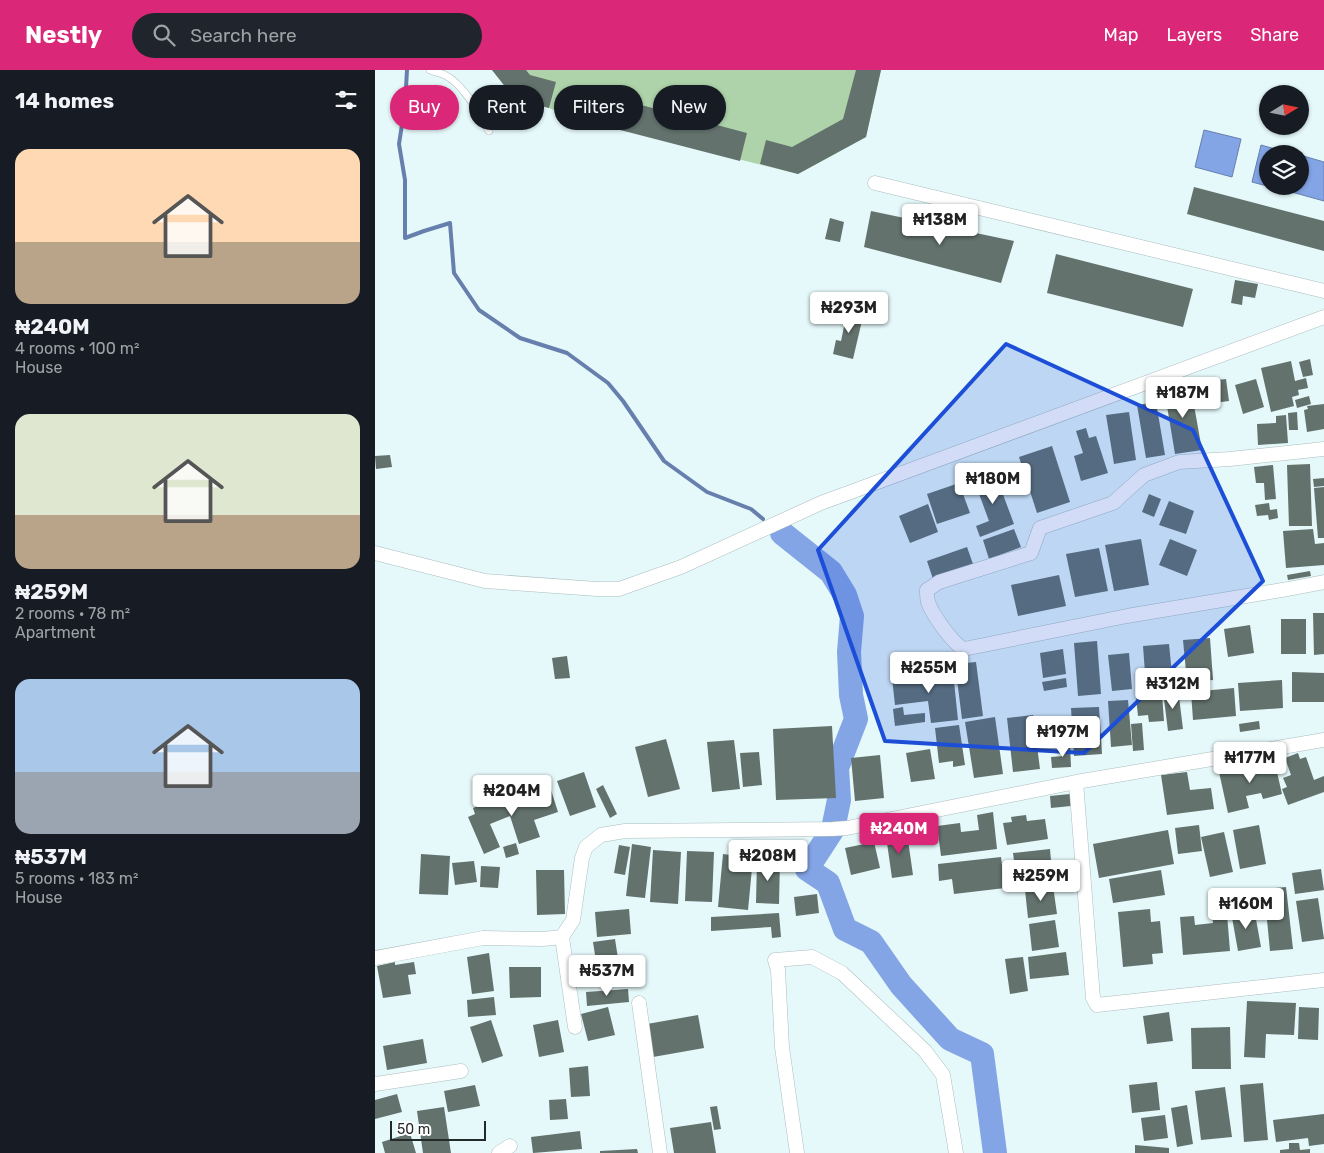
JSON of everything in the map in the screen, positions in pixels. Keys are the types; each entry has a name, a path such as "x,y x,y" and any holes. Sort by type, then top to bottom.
{"street":[{"path":"875,183 1324,291"},
{"path":"375,553 485,581 597,589 619,588 695,561 821,503 1324,317"},
{"path":"1324,450 1179,462 1144,475 1113,503 1040,528 1031,553 939,582 927,590 927,596 931,608 940,622 958,646 964,649 1127,616 1288,590 1324,582"},
{"path":"575,1028 562,937 573,920 582,858 586,846 601,834 625,831 840,829 1076,782 1324,740"},
{"path":"1076,782 1084,863 1093,998 1097,1005 1324,980"},
{"path":"375,958 483,938 543,939 562,937"},
{"path":"797,1153 782,1047 775,960 812,957 842,973 925,1052 943,1075 956,1153"},
{"path":"639,1004 660,1153"},
{"path":"375,1084 461,1071"}],"lane":[{"path":"430,70 447,76 466,94 478,110 489,131"}],"highlighted area":[{"path":"1006,344 1193,430 1263,581 1084,753 885,741 818,550"}],"green space":[{"path":"492,70 881,70 866,137 798,174 622,130 643,130 643,85 554,85 554,110 544,107 544,85 504,85"}],"water":[{"path":"1204,130 1241,139 1232,177 1195,167"},
{"path":"1259,153 1259,184 1252,182"},
{"path":"1309,158 1324,162 1324,201 1302,195 1309,195"}],"building":[{"path":"492,70 526,70 530,75 556,82 549,108 544,107 544,85 504,85"},
{"path":"856,70 881,70 866,137 798,174 760,164 766,140 792,147 843,119"},
{"path":"643,105 653,108 653,130 726,130 726,127 747,133 740,161 620,130 643,130"},
{"path":"1194,187 1324,221 1324,251 1187,214"},
{"path":"871,211 1014,241 1001,283 864,247"},
{"path":"830,218 844,222 840,242 825,239"},
{"path":"1056,254 1193,289 1183,327 1047,293"},
{"path":"1235,280 1258,284 1255,298 1243,296 1242,305 1231,303"},
{"path":"844,308 864,312 853,359 833,354 836,340 841,341 845,322 841,321"},
{"path":"1310,359 1313,375 1303,377 1299,362"},
{"path":"1291,361 1295,381 1306,378 1308,388 1298,390 1299,395 1292,397 1294,406 1271,412 1261,368"},
{"path":"1226,379 1229,401 1206,404 1202,382"},
{"path":"1256,379 1264,407 1243,414 1235,385"},
{"path":"1190,383 1202,450 1175,454 1164,388"},
{"path":"1309,396 1311,404 1297,408 1295,400"},
{"path":"1156,402 1165,455 1146,458 1137,405"},
{"path":"1324,404 1324,429 1307,432 1304,410 1308,409 1307,406"},
{"path":"1129,412 1136,460 1114,464 1106,415"},
{"path":"1297,412 1298,430 1289,430 1288,413"},
{"path":"1286,415 1288,443 1258,445 1257,424 1276,423 1276,416"},
{"path":"1086,428 1089,438 1096,436 1108,473 1081,481 1074,456 1083,453 1076,431"},
{"path":"1052,446 1070,502 1037,513 1019,457"},
{"path":"390,455 392,467 376,469 375,456"},
{"path":"1310,464 1312,526 1289,526 1287,465"},
{"path":"1273,465 1276,499 1265,500 1264,483 1256,483 1254,467"},
{"path":"995,473 1014,524 980,537 976,526 989,521 974,480"},
{"path":"1324,478 1324,486 1314,487 1313,479"},
{"path":"959,483 970,513 937,524 927,494"},
{"path":"1324,487 1324,538 1318,538 1314,488"},
{"path":"1149,494 1161,499 1154,517 1142,512"},
{"path":"1169,501 1194,511 1186,534 1159,525"},
{"path":"1269,503 1270,510 1277,509 1278,518 1269,520 1268,515 1257,516 1255,505"},
{"path":"928,504 938,532 910,543 899,516"},
{"path":"1014,529 1021,547 989,559 983,540"},
{"path":"1313,529 1315,544 1324,543 1324,565 1286,568 1283,531"},
{"path":"1141,539 1149,585 1114,591 1105,545"},
{"path":"1170,539 1197,550 1187,576 1159,565"},
{"path":"967,547 973,564 933,579 927,561"},
{"path":"1099,548 1108,591 1075,597 1066,554"},
{"path":"1310,571 1311,576 1288,580 1287,575"},
{"path":"1059,575 1066,606 1018,616 1011,585"},
{"path":"1313,613 1324,613 1324,654 1314,655"},
{"path":"1281,619 1306,619 1306,654 1281,654"},
{"path":"1250,625 1254,653 1228,657 1224,629"},
{"path":"1210,638 1213,680 1187,682 1183,640"},
{"path":"1097,641 1101,694 1078,696 1074,643"},
{"path":"1169,644 1173,684 1146,686 1143,646"},
{"path":"1063,649 1066,674 1043,678 1040,653"},
{"path":"1129,653 1132,689 1112,691 1108,655"},
{"path":"567,656 570,678 555,679 552,658"},
{"path":"976,662 983,716 962,719 955,664"},
{"path":"953,672 958,720 931,723 928,701 895,705 892,678"},
{"path":"1292,672 1324,673 1324,702 1292,702"},
{"path":"1066,678 1067,687 1044,691 1042,682"},
{"path":"1282,680 1283,708 1240,711 1238,683"},
{"path":"1234,688 1236,716 1193,720 1191,692"},
{"path":"1178,689 1183,729 1168,731 1163,691"},
{"path":"1162,694 1164,721 1149,722 1148,715 1138,716 1136,697"},
{"path":"1128,700 1132,745 1111,747 1108,701"},
{"path":"903,707 904,715 925,713 925,722 895,726 893,709"},
{"path":"1099,707 1102,754 1074,756 1071,708"},
{"path":"1033,715 1040,769 1013,772 1007,718"},
{"path":"995,717 1003,774 974,778 965,722"},
{"path":"1259,721 1260,729 1240,732 1239,724"},
{"path":"1142,723 1144,750 1133,751 1131,724"},
{"path":"959,725 965,765 953,767 953,761 939,763 935,728"},
{"path":"832,726 836,798 776,800 773,729"},
{"path":"666,739 680,789 648,797 635,747"},
{"path":"734,740 740,789 712,792 707,742"},
{"path":"1062,744 1070,744 1071,767 1052,768 1051,757 1063,756"},
{"path":"930,749 935,779 911,782 906,753"},
{"path":"759,752 762,785 743,787 740,753"},
{"path":"1298,753 1300,759 1306,757 1314,780 1324,776 1324,792 1288,805 1282,789 1287,787 1283,778 1291,775 1285,758"},
{"path":"880,755 884,798 855,801 851,758"},
{"path":"1274,759 1282,794 1263,799 1261,793 1246,796 1249,808 1228,813 1219,772"},
{"path":"584,772 596,807 570,816 557,781"},
{"path":"1187,772 1190,790 1211,788 1214,809 1167,815 1161,775"},
{"path":"603,785 617,814 610,818 596,789"},
{"path":"524,789 527,798 551,790 558,812 534,820 540,837 519,844 510,816 490,824 500,847 484,854 468,817 475,814 473,808"},
{"path":"1070,794 1071,806 1051,808 1050,796"},
{"path":"993,812 997,849 941,856 937,826 960,823 961,832 979,830 977,815"},
{"path":"1026,815 1027,821 1045,819 1048,839 1007,845 1003,823 1012,822 1011,817"},
{"path":"1199,825 1202,851 1178,854 1175,828"},
{"path":"1259,825 1266,864 1240,869 1233,830"},
{"path":"1168,830 1174,864 1099,878 1093,844"},
{"path":"1224,832 1233,872 1210,877 1201,837"},
{"path":"907,833 913,875 892,878 886,836"},
{"path":"874,842 880,868 851,875 845,848"},
{"path":"516,843 519,854 506,858 503,847"},
{"path":"632,844 651,847 645,898 626,896"},
{"path":"619,845 630,847 625,875 614,873"},
{"path":"1050,849 1052,872 1016,876 1013,853"},
{"path":"653,850 681,852 678,904 650,902"},
{"path":"687,851 714,852 712,902 685,901"},
{"path":"421,854 450,856 448,895 419,894"},
{"path":"723,854 753,858 748,910 718,907"},
{"path":"1001,857 1005,888 954,894 952,879 939,881 938,864"},
{"path":"757,860 780,860 779,904 756,903"},
{"path":"474,861 477,882 455,885 452,863"},
{"path":"481,866 500,867 498,888 480,887"},
{"path":"1321,869 1324,890 1295,894 1292,873"},
{"path":"536,870 564,870 565,914 537,915"},
{"path":"1161,870 1165,895 1113,903 1109,879"},
{"path":"1053,886 1057,914 1028,918 1025,890"},
{"path":"1286,887 1293,949 1270,951 1264,889"},
{"path":"817,894 819,913 796,916 794,897"},
{"path":"1318,898 1324,939 1302,942 1296,901"},
{"path":"1254,908 1261,947 1238,951 1231,912"},
{"path":"629,909 631,934 597,937 595,912"},
{"path":"1150,909 1151,922 1160,921 1163,953 1152,954 1153,964 1123,967 1118,912"},
{"path":"779,913 781,937 772,938 771,927 711,931 711,917"},
{"path":"1227,914 1230,951 1183,955 1180,917 1194,916 1195,925 1213,923 1212,915"},
{"path":"1055,920 1059,947 1032,951 1029,924"},
{"path":"615,939 622,984 600,987 593,942"},
{"path":"1066,952 1069,975 1030,979 1028,957"},
{"path":"489,953 494,991 472,994 467,957"},
{"path":"1023,957 1028,991 1010,994 1005,959"},
{"path":"395,962 395,965 414,962 416,974 408,975 411,994 383,998 377,966"},
{"path":"509,967 541,967 541,997 510,998"},
{"path":"628,989 629,1002 587,1006 586,992"},
{"path":"494,997 496,1015 468,1017 467,1000"},
{"path":"1247,1001 1296,1003 1294,1035 1266,1034 1265,1058 1244,1057"},
{"path":"608,1007 615,1035 588,1041 581,1014"},
{"path":"1299,1007 1319,1008 1318,1040 1298,1039"},
{"path":"1169,1012 1173,1041 1147,1044 1143,1016"},
{"path":"698,1015 704,1048 653,1057 647,1024"},
{"path":"491,1020 503,1056 482,1063 470,1027"},
{"path":"558,1020 564,1052 539,1057 533,1025"},
{"path":"1230,1027 1231,1069 1192,1069 1191,1028"},
{"path":"423,1039 427,1063 387,1070 383,1046"},
{"path":"588,1066 590,1096 571,1097 569,1068"},
{"path":"1157,1082 1160,1110 1132,1113 1129,1085"},
{"path":"1263,1083 1268,1140 1244,1142 1240,1085"},
{"path":"475,1085 480,1106 448,1112 444,1091"},
{"path":"1225,1087 1232,1137 1201,1140 1195,1091"},
{"path":"397,1094 402,1112 375,1119 375,1100"},
{"path":"566,1099 568,1119 550,1120 549,1100"},
{"path":"1187,1105 1193,1144 1177,1147 1171,1108"},
{"path":"717,1106 721,1129 714,1130 710,1107"},
{"path":"444,1107 451,1153 423,1153 417,1111"},
{"path":"1324,1114 1324,1144 1309,1146 1308,1138 1276,1142 1273,1120"},
{"path":"1165,1115 1168,1138 1144,1141 1141,1118"},
{"path":"711,1122 716,1153 674,1153 670,1128"},
{"path":"580,1131 582,1149 533,1153 531,1137"},
{"path":"410,1133 416,1153 385,1153 382,1142"},
{"path":"1289,1143 1299,1143 1300,1150 1310,1149 1310,1153 1280,1153 1280,1150 1289,1149"},
{"path":"1135,1145 1169,1148 1169,1153 1135,1153"},
{"path":"637,1149 638,1153 600,1153 600,1151"}],"waterway":[{"path":"407,70 405,105 399,144 405,180 405,238 450,223 454,273 479,310 520,338 567,353 608,383 623,401 664,461 707,492 751,509 763,519"},
{"path":"782,533 831,572 845,595 852,616 849,652 851,695 856,719 837,768 839,800 833,829 807,869 828,883 845,929 871,942 901,985 950,1039 982,1054 995,1153"}]}
